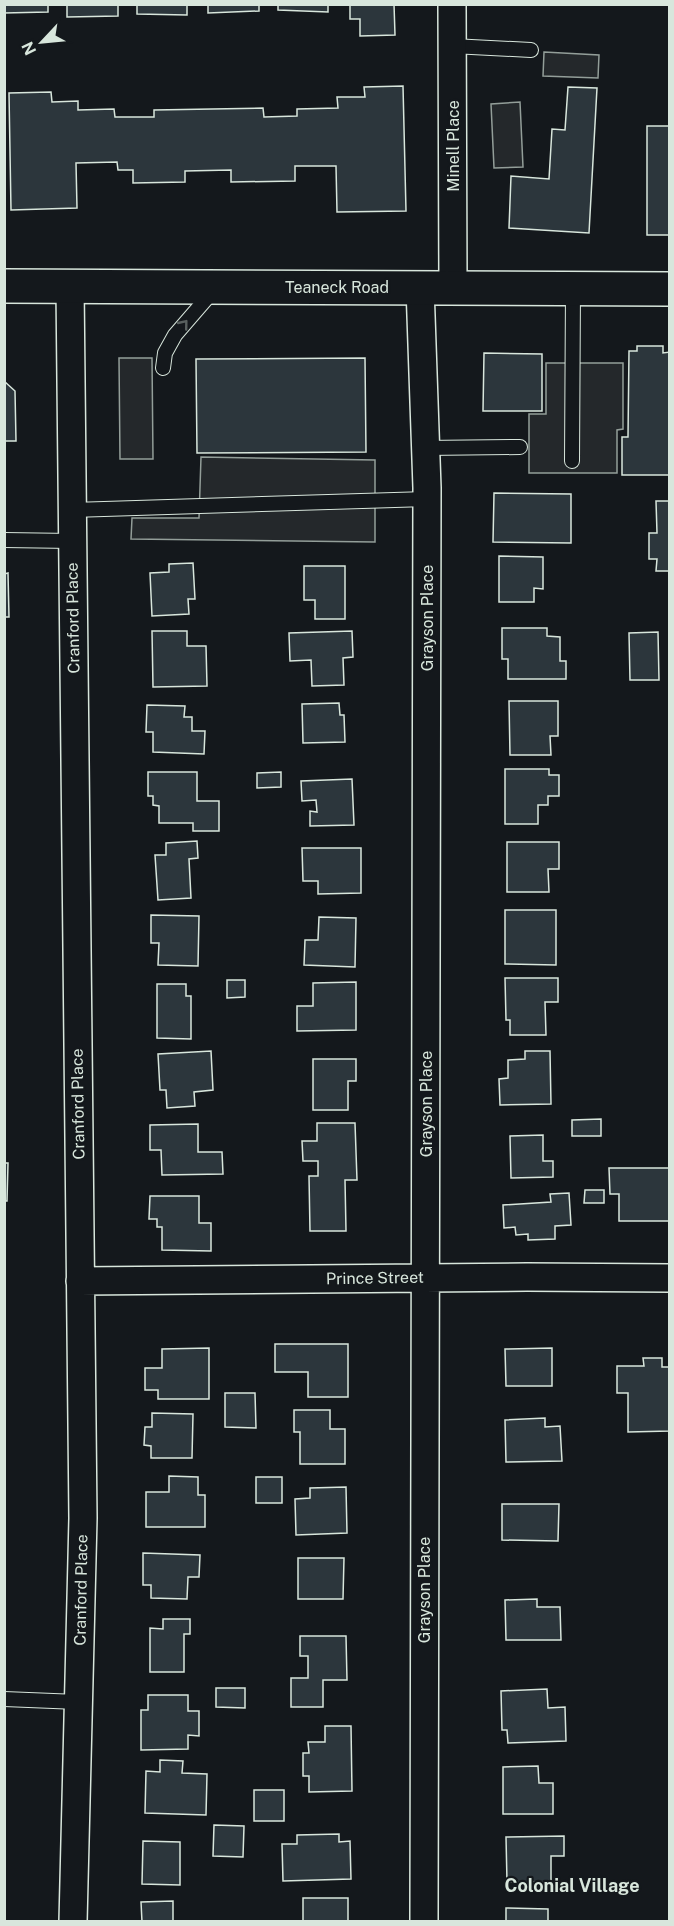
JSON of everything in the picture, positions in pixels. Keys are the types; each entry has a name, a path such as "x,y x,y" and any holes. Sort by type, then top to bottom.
{"main road":[{"name":"Teaneck Road","path":"4,286 669,289"}],"street":[{"name":"Minell Place","path":"452,4 453,287"},
{"name":"Cranford Place","path":"70,286 82,1518 73,1922"},
{"name":"Grayson Place","path":"420,287 427,499 424,1922"},
{"name":"Prince Street","path":"80,1281 669,1278"}],"lane":[{"path":"452,46 531,50"},
{"path":"163,368 165,353 175,335 216,286"},
{"path":"572,461 573,288"},
{"path":"424,448 520,447"},
{"path":"72,510 427,499"},
{"path":"4,540 72,541"},
{"path":"4,1699 78,1702"}],"shaded area":[{"path":"544,52 599,55 598,78 543,76"},
{"path":"520,102 523,167 494,168 491,104"},
{"path":"119,358 152,358 153,459 120,459"},
{"path":"546,363 623,363 623,429 617,430 617,473 529,473 529,414 546,414"},
{"path":"201,457 375,460 375,542 131,539 132,518 199,518"}],"building":[{"path":"4,4 48,4 48,12 4,13"},
{"path":"67,4 118,4 118,16 67,17"},
{"path":"137,4 187,4 187,15 137,14"},
{"path":"208,4 259,4 259,11 208,13"},
{"path":"278,4 328,4 328,12 278,10"},
{"path":"350,4 394,4 395,35 360,36 360,19 350,19"},
{"path":"403,86 406,211 337,212 336,166 295,166 295,181 231,182 231,170 185,171 185,182 133,183 133,170 118,170 117,162 76,163 77,208 11,210 9,93 51,92 52,102 78,101 78,110 114,109 115,117 154,117 154,110 263,108 264,117 297,116 297,109 338,108 337,97 365,97 364,87"},
{"path":"568,87 597,88 589,233 509,228 511,176 549,179 552,129 565,130"},
{"path":"647,126 670,126 670,235 647,235"},
{"path":"637,346 663,346 663,353 670,352 670,475 622,475 622,437 628,437 629,351 637,351"},
{"path":"484,353 542,354 542,411 483,411"},
{"path":"365,358 366,452 197,453 196,359"},
{"path":"4,381 15,391 16,441 4,441"},
{"path":"494,493 571,494 571,543 493,542"},
{"path":"656,501 670,501 670,571 656,571 657,559 649,559 649,533 657,533"},
{"path":"499,556 543,557 543,589 534,588 534,602 499,602"},
{"path":"193,563 195,599 188,599 189,614 152,616 150,573 169,572 169,564"},
{"path":"304,566 345,566 345,619 315,619 315,600 304,600"},
{"path":"8,573 9,617 4,617 4,574"},
{"path":"502,628 547,628 547,636 560,637 560,661 566,661 566,679 508,679 508,659 502,659"},
{"path":"152,631 187,631 187,646 206,646 207,686 153,687"},
{"path":"352,631 353,657 343,658 344,685 312,686 311,660 290,661 289,633"},
{"path":"658,632 659,680 630,680 629,633"},
{"path":"509,701 558,701 558,736 550,736 551,755 510,755"},
{"path":"339,703 340,715 344,715 345,742 303,743 302,704"},
{"path":"147,705 185,706 184,717 192,717 192,731 205,731 204,754 153,752 153,732 146,732"},
{"path":"505,769 549,769 549,775 559,775 559,796 548,796 548,805 538,805 538,824 505,824"},
{"path":"148,772 197,772 197,801 219,801 219,831 193,831 193,823 159,823 159,806 153,805 153,796 148,796"},
{"path":"281,772 281,787 257,788 257,773"},
{"path":"352,779 354,825 310,826 310,811 317,812 316,800 302,801 301,781"},
{"path":"197,841 198,858 189,859 191,898 158,900 155,855 166,855 166,843"},
{"path":"507,842 559,842 559,869 548,869 549,892 507,892"},
{"path":"302,848 361,848 361,893 318,894 318,881 303,881"},
{"path":"505,910 556,910 556,965 505,964"},
{"path":"151,915 199,916 198,966 158,965 159,943 151,943"},
{"path":"319,917 356,918 355,967 304,965 305,940 318,940"},
{"path":"505,978 558,978 558,1002 545,1002 546,1035 510,1035 510,1020 506,1020"},
{"path":"227,980 245,980 245,997 227,998"},
{"path":"356,982 356,1030 297,1031 297,1006 313,1006 313,983"},
{"path":"157,984 186,984 186,996 191,996 191,1039 157,1038"},
{"path":"211,1051 213,1090 194,1092 195,1106 167,1108 166,1090 160,1090 158,1054"},
{"path":"525,1051 550,1051 551,1104 500,1105 499,1079 508,1078 508,1060 525,1059"},
{"path":"313,1059 356,1059 356,1081 348,1081 348,1110 313,1110"},
{"path":"601,1119 601,1136 572,1136 572,1120"},
{"path":"317,1123 355,1123 357,1180 345,1180 346,1231 310,1231 309,1176 318,1176 318,1161 303,1161 302,1141 317,1141"},
{"path":"198,1124 198,1152 222,1152 223,1174 162,1175 161,1150 150,1150 150,1125"},
{"path":"543,1135 543,1161 553,1161 553,1177 511,1178 510,1136"},
{"path":"4,1163 8,1163 7,1201 4,1201"},
{"path":"609,1168 670,1168 670,1221 619,1221 619,1194 610,1194"},
{"path":"585,1190 604,1190 604,1203 584,1203"},
{"path":"569,1193 571,1225 555,1226 555,1239 528,1240 528,1234 516,1235 515,1227 504,1228 503,1205 551,1202 550,1194"},
{"path":"150,1196 199,1196 199,1223 211,1223 211,1251 162,1250 162,1227 157,1227 157,1219 149,1219"},
{"path":"275,1344 348,1344 348,1397 308,1397 308,1372 275,1372"},
{"path":"209,1348 209,1399 158,1399 158,1390 145,1390 145,1368 162,1368 162,1349"},
{"path":"552,1348 552,1386 506,1386 505,1349"},
{"path":"643,1358 662,1358 662,1367 670,1367 670,1431 628,1432 628,1393 617,1393 617,1366 644,1366"},
{"path":"225,1393 255,1393 256,1428 225,1427"},
{"path":"294,1410 330,1410 330,1429 345,1429 345,1464 300,1464 300,1432 294,1432"},
{"path":"152,1413 193,1414 192,1458 151,1458 151,1446 144,1445 145,1427 152,1427"},
{"path":"545,1418 545,1427 560,1426 562,1461 506,1462 505,1420"},
{"path":"169,1476 198,1477 198,1495 205,1495 205,1527 146,1527 146,1492 169,1492"},
{"path":"256,1477 282,1477 282,1503 256,1503"},
{"path":"346,1487 347,1533 296,1535 295,1499 310,1498 310,1488"},
{"path":"502,1504 559,1504 558,1541 502,1540"},
{"path":"143,1553 200,1555 199,1577 188,1577 187,1599 151,1598 151,1585 143,1585"},
{"path":"298,1558 344,1558 343,1599 298,1599"},
{"path":"537,1599 537,1607 560,1607 561,1640 506,1640 505,1600"},
{"path":"163,1619 190,1619 190,1634 184,1634 184,1672 150,1672 150,1628 163,1629"},
{"path":"300,1636 346,1636 347,1680 323,1680 323,1707 291,1707 291,1678 308,1678 308,1656 300,1656"},
{"path":"216,1688 245,1688 245,1708 216,1707"},
{"path":"547,1689 548,1708 565,1707 566,1741 508,1743 507,1730 502,1730 501,1691"},
{"path":"148,1695 188,1695 188,1711 199,1711 199,1736 188,1735 188,1749 141,1750 141,1710 148,1710"},
{"path":"325,1726 351,1726 352,1791 309,1792 309,1776 303,1776 303,1753 309,1753 308,1742 325,1742"},
{"path":"160,1760 183,1761 182,1773 207,1774 206,1815 145,1813 146,1771 160,1772"},
{"path":"538,1766 539,1783 553,1783 553,1814 503,1814 503,1767"},
{"path":"254,1790 284,1790 284,1821 254,1821"},
{"path":"214,1825 244,1826 243,1857 213,1856"},
{"path":"339,1834 339,1842 350,1841 351,1879 283,1881 282,1844 297,1844 297,1835"},
{"path":"564,1836 564,1856 551,1856 551,1882 507,1882 506,1837"},
{"path":"143,1841 180,1842 180,1885 142,1884"},
{"path":"303,1898 348,1898 348,1922 303,1922"},
{"path":"173,1901 173,1922 142,1922 141,1902"},
{"path":"506,1908 548,1909 548,1922 506,1922"}],"district":[{"name":"Colonial Village","path":"572,1885"}]}
